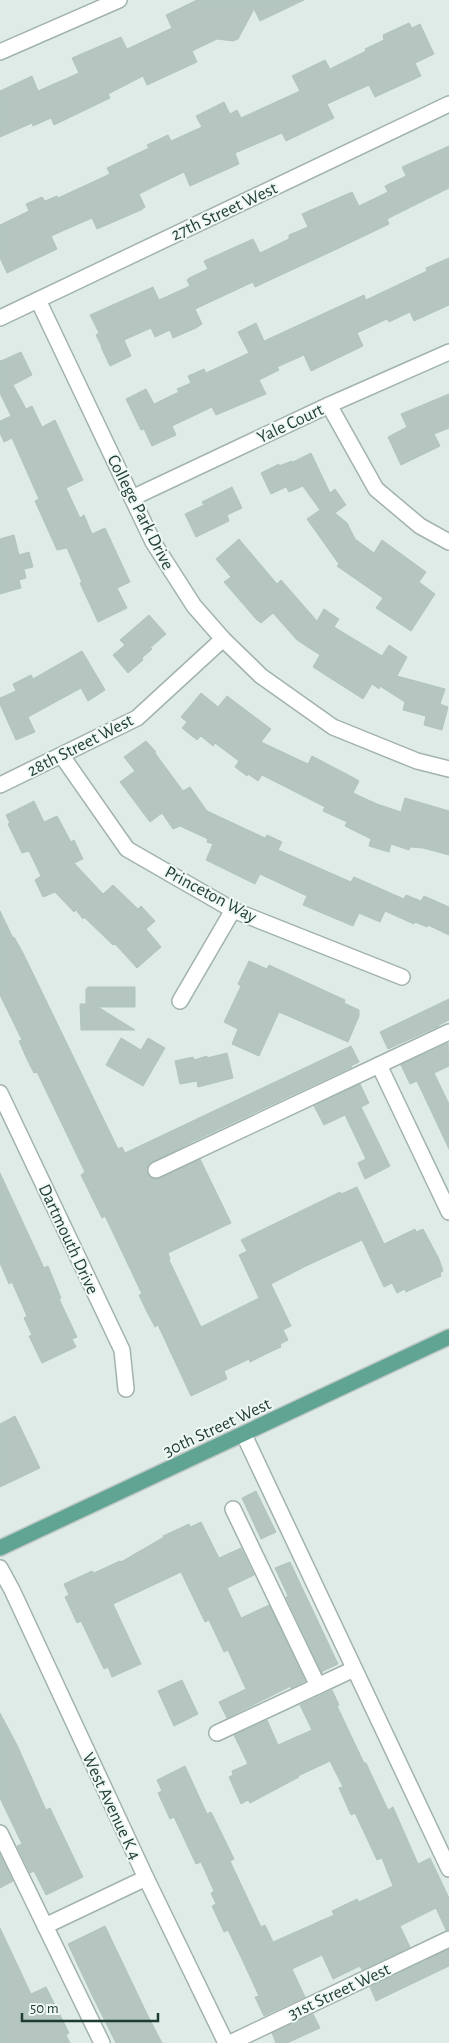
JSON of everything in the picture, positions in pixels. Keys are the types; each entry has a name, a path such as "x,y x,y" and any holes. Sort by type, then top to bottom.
{"main road":[{"name":"30th Street West","path":"0,1548 244,1435 449,1337"}],"street":[{"path":"0,52 91,6 119,0"},
{"name":"27th Street West","path":"0,318 449,104"},
{"name":"College Park Drive","path":"38,300 153,542 194,606 222,639 261,676 333,726 417,761 449,769"},
{"name":"Yale Court","path":"132,498 329,405 449,352"},
{"path":"329,405 376,489 420,526 449,542"},
{"name":"28th Street West","path":"0,785 137,718 222,639"},
{"name":"Princeton Way","path":"62,756 127,849 233,910 402,977"},
{"path":"180,1001 233,910"},
{"path":"156,1170 449,1032"},
{"path":"379,1065 449,1212"},
{"name":"Dartmouth Drive","path":"1,1097 122,1350 126,1389"},
{"path":"244,1435 449,1869"},
{"path":"233,1509 318,1686"},
{"name":"West Avenue K 4","path":"0,1568 226,2043"},
{"path":"217,1733 354,1669"},
{"path":"0,1833 102,2043"},
{"path":"45,1926 146,1878"},
{"name":"31st Street West","path":"230,2043 449,1939"}],"building":[{"path":"197,0 304,0 260,21 254,9 238,39 233,41 217,39 192,51 197,62 147,85 143,76 108,94 110,98 54,125 51,118 33,126 32,123 0,137 0,91 32,76 38,91 79,73 72,58 121,37 127,49 172,28 166,15"},
{"path":"409,23 412,28 420,24 434,54 415,63 421,76 375,97 369,85 327,104 334,118 286,141 282,133 235,153 239,164 190,186 184,172 139,194 145,207 141,210 97,229 92,218 51,236 57,249 7,273 0,258 0,225 29,211 26,204 42,197 45,201 57,196 58,198 110,174 107,168 149,148 147,145 168,135 171,141 202,127 196,116 224,102 230,114 237,110 241,118 300,91 292,76 325,60 330,69 384,40 383,35"},
{"path":"449,146 449,188 387,219 389,224 339,248 255,287 253,282 195,309 202,324 196,328 173,338 170,330 155,337 151,328 124,340 131,356 110,366 96,335 99,333 90,315 153,287 159,300 190,286 187,280 189,278 208,269 204,261 253,239 260,253 289,239 289,235 308,227 302,214 352,192 359,206 388,192 385,186 406,176 402,167"},
{"path":"449,258 449,305 414,321 410,312 389,322 387,319 357,333 363,346 311,371 304,355 277,367 279,370 259,380 266,394 216,415 212,407 172,426 176,435 152,446 144,429 141,430 126,399 146,389 154,404 179,392 177,389 191,383 188,376 204,369 206,373 249,353 238,332 256,323 264,341 364,295 366,300 427,271 426,268"},
{"path":"21,352 32,375 13,385 26,409 32,406 42,427 55,420 83,480 66,488 80,518 84,515 92,534 105,528 130,582 117,588 127,608 98,622 80,583 82,582 67,548 57,550 35,501 39,499 12,438 4,442 0,433 0,421 11,416 0,393 0,360"},
{"path":"449,394 449,428 434,434 440,446 401,465 388,437 407,427 401,414"},
{"path":"311,453 330,493 335,489 346,505 335,513 347,523 355,539 374,553 382,540 426,572 419,582 435,594 411,631 376,608 383,598 337,566 339,564 307,519 320,510 303,486 289,492 286,487 271,494 261,473 279,464 279,466 293,462"},
{"path":"232,487 242,508 227,515 229,521 196,537 185,514 204,505 202,502"},
{"path":"14,535 19,555 29,552 33,567 24,569 26,578 19,580 21,588 0,594 0,539"},
{"path":"239,539 277,584 281,580 317,621 324,609 339,619 334,627 382,656 389,645 407,657 397,676 445,689 440,704 448,707 442,730 424,725 426,716 403,710 405,702 380,686 379,689 372,684 363,699 313,667 320,655 297,640 273,613 261,623 256,619 224,582 231,577 216,559"},
{"path":"149,615 166,634 150,648 152,649 142,658 143,660 128,673 113,655 125,645 120,640"},
{"path":"82,651 105,690 88,701 81,688 28,717 35,732 16,740 0,704 0,698 16,691 13,684 31,675 33,679"},
{"path":"201,693 218,707 227,696 271,729 261,742 308,764 312,756 359,781 353,793 401,812 405,798 449,811 449,855 423,848 410,847 409,850 391,844 389,852 369,846 371,839 345,826 347,822 323,811 325,807 262,775 258,781 248,774 247,776 235,767 239,761 215,743 213,746 201,736 197,740 182,728 187,722 181,717"},
{"path":"146,741 183,791 190,787 207,811 265,838 267,835 282,842 278,850 351,882 354,877 404,899 406,895 421,901 424,896 449,907 449,935 428,925 427,927 415,922 414,924 385,911 380,922 359,913 353,926 303,905 307,896 260,874 255,884 206,860 213,844 207,842 208,839 180,826 173,829 162,813 150,822 120,782 135,771 124,757"},
{"path":"34,801 44,822 57,816 71,842 74,840 83,859 74,863 103,894 113,885 138,909 141,906 155,921 146,929 161,947 137,968 115,944 113,945 84,917 83,919 76,910 74,912 55,892 43,897 35,880 41,876 29,851 22,853 8,824 10,823 6,815"},
{"path":"0,911 13,938 23,953 118,1149 122,1147 125,1153 351,1046 359,1062 148,1165 148,1174 156,1179 200,1159 231,1223 168,1253 169,1260 201,1327 259,1298 239,1255 247,1251 241,1240 340,1192 341,1194 357,1187 384,1244 415,1229 416,1232 423,1229 439,1259 443,1271 440,1273 441,1276 406,1292 405,1289 397,1293 392,1283 384,1287 362,1240 306,1266 271,1284 291,1326 283,1330 288,1340 280,1344 281,1347 250,1362 249,1359 224,1371 227,1379 191,1396 158,1325 155,1327 147,1312 139,1295 142,1294 105,1216 102,1218 81,1175 85,1172 37,1072 34,1073 26,1057 19,1041 22,1040 0,995"},
{"path":"249,961 267,969 269,965 345,1000 344,1003 359,1010 359,1016 348,1042 279,1012 259,1056 232,1044 238,1029 224,1022 241,986 238,984"},
{"path":"88,987 135,987 135,1007 98,1007 135,1030 81,1030 80,1004 86,1004 86,989"},
{"path":"449,999 449,1020 388,1049 380,1032"},
{"path":"121,1038 141,1050 148,1038 165,1048 143,1086 106,1065"},
{"path":"448,1043 449,1066 434,1073 449,1104 449,1149 417,1081 410,1084 401,1065"},
{"path":"227,1053 233,1078 198,1087 197,1081 180,1084 175,1061 193,1057 194,1060 207,1056 207,1058"},
{"path":"360,1084 369,1103 361,1107 390,1166 365,1179 358,1163 366,1159 345,1115 324,1125 314,1106"},
{"path":"0,1173 44,1268 48,1266 61,1298 59,1299 77,1337 72,1339 76,1347 42,1363 29,1336 32,1335 24,1318 27,1316 12,1282 9,1284 0,1263"},
{"path":"15,1416 40,1468 0,1487 0,1424"},
{"path":"256,1491 276,1532 261,1539 242,1498"},
{"path":"201,1522 219,1558 241,1548 254,1575 227,1588 241,1618 269,1605 305,1681 227,1718 219,1702 246,1689 228,1650 224,1652 209,1620 205,1622 181,1572 113,1604 141,1664 112,1677 108,1667 104,1669 81,1621 77,1623 65,1597 69,1595 64,1584 92,1571 94,1573 121,1562 163,1536 189,1524 190,1527"},
{"path":"290,1562 338,1664 322,1673 286,1597 288,1596 275,1568"},
{"path":"182,1680 198,1714 174,1726 158,1691"},
{"path":"332,1690 339,1705 337,1706 364,1763 366,1763 388,1810 393,1807 418,1864 430,1858 449,1898 449,1930 446,1930 436,1908 400,1926 410,1947 362,1970 360,1966 333,1979 322,1955 292,1969 305,1997 264,2016 255,1997 259,1996 240,1955 228,1930 224,1932 212,1906 216,1904 211,1893 214,1891 201,1862 196,1864 174,1817 170,1819 158,1793 162,1791 157,1780 185,1766 207,1814 211,1812 234,1859 230,1861 261,1927 265,1925 273,1942 334,1915 332,1911 357,1899 359,1902 393,1886 382,1858 377,1860 355,1813 351,1815 339,1788 343,1787 330,1761 298,1776 250,1803 248,1800 241,1804 229,1777 233,1775 232,1771 248,1764 234,1735 267,1720 278,1745 312,1730 300,1705"},
{"path":"0,1713 17,1745 46,1810 50,1808 83,1877 46,1895 34,1871 30,1873 17,1846 22,1844 0,1798"},
{"path":"0,1854 13,1881 0,1888"},
{"path":"105,1926 162,2043 116,2043 92,1995 68,1944"},
{"path":"0,1928 31,1994 46,1987 69,2033 66,2035 70,2043 0,2043"},
{"path":"449,1949 449,1966 376,2001 370,1987"},
{"path":"313,2014 320,2028 287,2043 276,2043 272,2033"}]}
